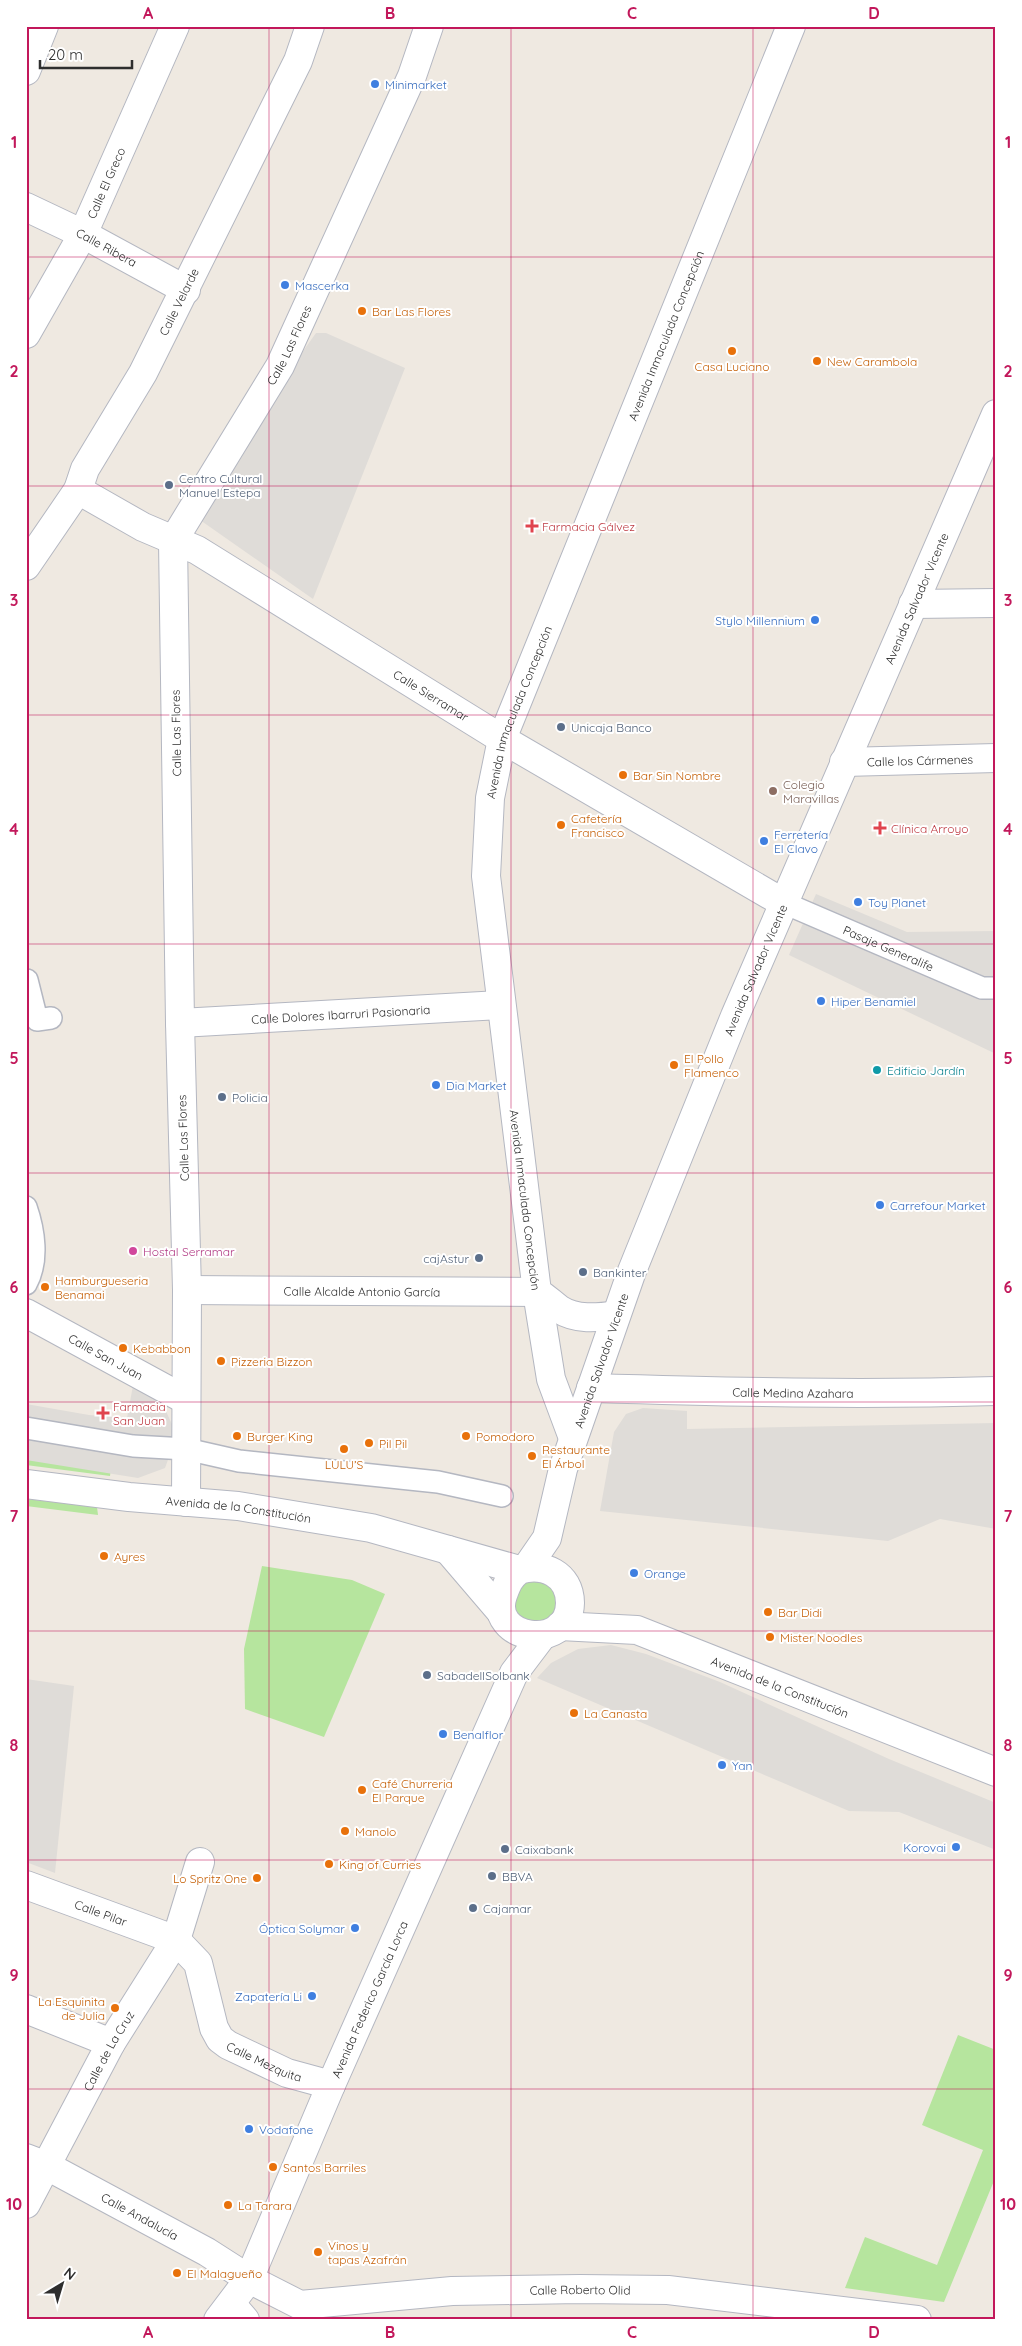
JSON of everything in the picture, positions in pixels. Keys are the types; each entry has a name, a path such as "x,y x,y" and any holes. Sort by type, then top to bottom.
{"street":[{"path":"26,71 44,26"},
{"name":"Calle El Greco","path":"26,334 84,234 175,26"},
{"name":"Calle Velarde","path":"26,566 78,490 85,469 143,373 186,290 298,61 310,26"},
{"name":"Calle Las Flores","path":"186,1502 187,1290 180,1023 173,541 280,366 412,76 429,26"},
{"name":"Avenida Inmaculada Concepción","path":"574,1438 551,1379 537,1292 500,1005 486,876 490,798 502,739 791,26"},
{"name":"Calle Ribera","path":"26,207 84,234 186,290"},
{"name":"Avenida Salvador Vicente","path":"523,1569 546,1538 563,1470 640,1250 782,902 996,414"},
{"name":"Calle Sierramar","path":"78,490 143,527 197,550 502,739 782,902"},
{"path":"913,604 996,603"},
{"name":"Calle los Cármenes","path":"844,762 996,758"},
{"name":"Pasaje Generalife","path":"782,902 982,988 996,988"},
{"path":"26,980 37,1020 51,1018"},
{"name":"Calle Dolores Ibarruri Pasionaria","path":"180,1023 500,1005"},
{"path":"26,1207 33,1228 33,1272 26,1284"},
{"name":"Calle Alcalde Antonio García","path":"187,1290 537,1292"},
{"path":"537,1292 560,1309 574,1315 592,1318 616,1316"},
{"name":"Calle San Juan","path":"26,1313 186,1400"},
{"name":"Calle Medina Azahara","path":"591,1388 708,1392 937,1393 996,1391"},
{"path":"26,1428 133,1446 186,1449 238,1461 438,1482 502,1496"},
{"name":"Avenida de la Constitución","path":"26,1484 238,1506 371,1528 523,1569"},
{"path":"514,1673 557,1622 569,1592 561,1578 546,1538"},
{"path":"448,1550 508,1621 524,1635 557,1622"},
{"path":"514,1673 508,1621 500,1604 509,1578 523,1569 539,1567 551,1570 561,1578"},
{"name":"Avenida de la Constitución","path":"557,1622 637,1630 996,1772"},
{"name":"Avenida Federico García Lorca","path":"232,2315 331,2085 514,1673"},
{"name":"Calle de La Cruz","path":"26,2204 37,2162 176,1940 200,1862"},
{"name":"Calle Pilar","path":"26,1885 176,1940"},
{"name":"Calle Mezquita","path":"176,1940 198,1963 214,2028 220,2039 228,2045 287,2073 331,2085"},
{"path":"26,2009 111,2043"},
{"name":"Calle Andalucía","path":"37,2162 207,2252 249,2279"},
{"name":"Calle Roberto Olid","path":"249,2279 300,2305 452,2292 580,2289 668,2290 918,2320"}],"green space":[{"path":"26,1457 111,1468 110,1476 26,1465"},
{"path":"26,1499 97,1507 98,1515 26,1506"},
{"path":"262,1566 352,1580 385,1594 324,1737 245,1709 244,1649"},
{"path":"535,1575 557,1592 559,1611 529,1632 503,1593"},
{"path":"958,2035 996,2050 996,2176 944,2302 845,2288 865,2237 937,2265 983,2150 922,2125"}],"shaded area":[{"path":"316,333 326,333 405,368 313,599 200,520 242,457 286,375"},
{"path":"816,894 907,932 996,931 996,1054 789,955"},
{"path":"134,1380 163,1405 177,1435 165,1468 138,1478 26,1460 26,1404 89,1415 127,1418"},
{"path":"643,1408 687,1411 687,1429 996,1423 996,1529 940,1519 888,1541 600,1511 614,1432 626,1414"},
{"path":"611,1645 646,1654 720,1682 889,1759 996,1803 996,1850 899,1812 849,1811 537,1678 551,1663 578,1649"},
{"path":"26,1679 74,1686 55,1873 26,1862"}],"place":[{"name":"Minimarket","path":"375,84"},
{"name":"Mascerka","path":"285,285"},
{"name":"Bar Las Flores","path":"362,311"},
{"name":"Casa Luciano","path":"732,351"},
{"name":"New Carambola","path":"817,361"},
{"name":"Centro Cultural Manuel Estepa","path":"169,485"},
{"name":"Farmacia Gálvez","path":"532,526"},
{"name":"Stylo Millennium","path":"815,620"},
{"name":"Unicaja Banco","path":"561,727"},
{"name":"Bar Sin Nombre","path":"623,775"},
{"name":"Colegio Maravillas","path":"773,791"},
{"name":"Cafetería Francisco","path":"561,825"},
{"name":"Clínica Arroyo","path":"880,828"},
{"name":"Ferretería El Clavo","path":"764,841"},
{"name":"Toy Planet","path":"858,902"},
{"name":"Hiper Benamiel","path":"821,1001"},
{"name":"El Pollo Flamenco","path":"674,1065"},
{"name":"Edificio Jardín","path":"877,1070"},
{"name":"Dia Market","path":"436,1085"},
{"name":"Policia","path":"222,1097"},
{"name":"Carrefour Market","path":"880,1205"},
{"name":"Hostal Serramar","path":"133,1251"},
{"name":"cajAstur","path":"479,1258"},
{"name":"Bankinter","path":"583,1272"},
{"name":"Hamburgueseria Benamai","path":"45,1287"},
{"name":"Kebabbon","path":"123,1348"},
{"name":"Pizzeria Bizzon","path":"221,1361"},
{"name":"Farmacia San Juan","path":"103,1413"},
{"name":"Burger King","path":"237,1436"},
{"name":"Pomodoro","path":"466,1436"},
{"name":"Pil Pil","path":"369,1443"},
{"name":"LULU’S","path":"344,1449"},
{"name":"Restaurante El Árbol","path":"532,1456"},
{"name":"Ayres","path":"104,1556"},
{"name":"Orange","path":"634,1573"},
{"name":"Bar Didi","path":"768,1612"},
{"name":"Mister Noodles","path":"770,1637"},
{"name":"SabadellSolbank","path":"427,1675"},
{"name":"La Canasta","path":"574,1713"},
{"name":"Benalflor","path":"443,1734"},
{"name":"Yan","path":"722,1765"},
{"name":"Café Churreria El Parque","path":"362,1790"},
{"name":"Manolo","path":"345,1831"},
{"name":"Korovai","path":"956,1847"},
{"name":"Caixabank","path":"505,1849"},
{"name":"King of Curries","path":"329,1864"},
{"name":"BBVA","path":"492,1876"},
{"name":"Lo Spritz One","path":"257,1878"},
{"name":"Cajamar","path":"473,1908"},
{"name":"Óptica Solymar","path":"355,1928"},
{"name":"Zapatería Li","path":"312,1996"},
{"name":"La Esquinita de Julia","path":"115,2008"},
{"name":"Vodafone","path":"249,2129"},
{"name":"Santos Barriles","path":"273,2167"},
{"name":"La Tarara","path":"228,2205"},
{"name":"Vinos y tapas Azafrán","path":"318,2252"},
{"name":"El Malagueño","path":"177,2273"}]}
